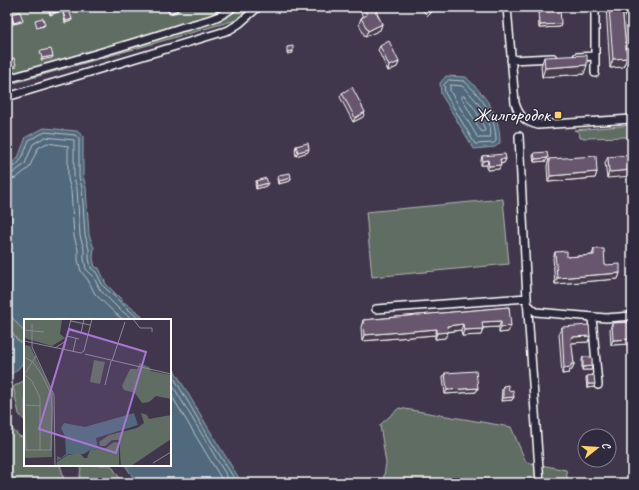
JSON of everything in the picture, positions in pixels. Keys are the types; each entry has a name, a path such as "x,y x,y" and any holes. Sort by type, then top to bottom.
{"street":[{"path":"7,79 149,39 215,17 230,11 233,7"},
{"path":"7,97 228,30 240,23 258,7"},
{"path":"507,7 515,103 517,112 523,119 531,124 538,125 632,119"},
{"path":"594,7 595,73"},
{"path":"629,7 632,36"},
{"path":"572,57 595,56"},
{"path":"511,60 557,58"},
{"path":"520,136 527,301 540,483"},
{"path":"376,309 527,301"},
{"path":"527,301 536,312 606,318 632,316"},
{"path":"592,317 598,385"}],"green space":[{"path":"7,7 249,7 236,20 7,85"},
{"path":"632,125 632,137 580,138 579,132 574,130"},
{"path":"503,199 509,264 372,277 366,212"},
{"path":"7,311 24,332 24,349 22,345 7,325"},
{"path":"24,381 24,420 19,414 13,387"},
{"path":"399,408 511,427 526,462 566,470 568,483 383,483 386,463 380,425"},
{"path":"7,423 19,436 24,438 24,466 60,466 64,483 7,483"},
{"path":"80,466 112,466 123,483 79,483"}],"water":[{"path":"446,76 466,77 486,99 495,114 498,123 500,143 495,147 474,149 441,94 440,83"},
{"path":"44,128 77,131 83,136 83,176 86,187 89,235 94,248 93,258 95,267 99,268 106,284 125,303 140,314 143,319 24,319 24,332 7,311 7,166 18,158 26,137"},
{"path":"7,325 17,340 21,342 24,349 24,359 15,372 7,377"},
{"path":"171,365 242,483 137,483 126,466 171,466"}],"building":[{"path":"49,7 57,7 59,11 51,13"},
{"path":"168,7 176,7 178,10 170,13"},
{"path":"363,7 374,7 382,24 368,31 361,18 367,15"},
{"path":"426,7 434,7 430,11"},
{"path":"560,7 561,24 540,25 539,8"},
{"path":"609,7 622,7 627,58 613,59"},
{"path":"69,10 72,19 66,21 63,12"},
{"path":"20,12 23,20 14,23 11,14"},
{"path":"43,18 45,25 37,27 35,20"},
{"path":"389,41 399,62 389,66 380,46"},
{"path":"293,46 293,51 287,52 287,47"},
{"path":"51,49 53,56 42,58 40,51"},
{"path":"587,55 587,65 545,68 544,57"},
{"path":"14,58 16,65 8,68 7,60"},
{"path":"352,87 365,112 355,118 342,93"},
{"path":"308,143 309,149 298,152 296,146"},
{"path":"547,152 548,158 535,159 534,153"},
{"path":"505,154 506,159 500,159 501,165 489,166 488,160 483,161 482,156"},
{"path":"632,155 632,170 609,172 608,157"},
{"path":"596,156 597,172 550,176 549,159"},
{"path":"290,173 291,178 279,181 278,175"},
{"path":"266,178 268,183 257,186 256,181"},
{"path":"594,249 604,249 605,265 620,264 620,273 557,278 555,252 567,251 567,257 594,255"},
{"path":"509,307 511,326 501,327 501,321 482,322 483,329 464,330 463,324 447,326 448,332 437,333 437,329 364,335 363,320"},
{"path":"632,322 632,339 613,340 612,323"},
{"path":"589,325 590,336 571,337 574,364 571,364 571,367 564,368 562,327"},
{"path":"583,357 592,357 592,366 583,367"},
{"path":"476,371 478,388 447,390 445,373"},
{"path":"594,375 595,384 588,384 587,376"},
{"path":"508,385 509,391 513,390 514,397 503,398 503,386"}],"place":[{"name":"Жилгородок","path":"558,115"}]}
